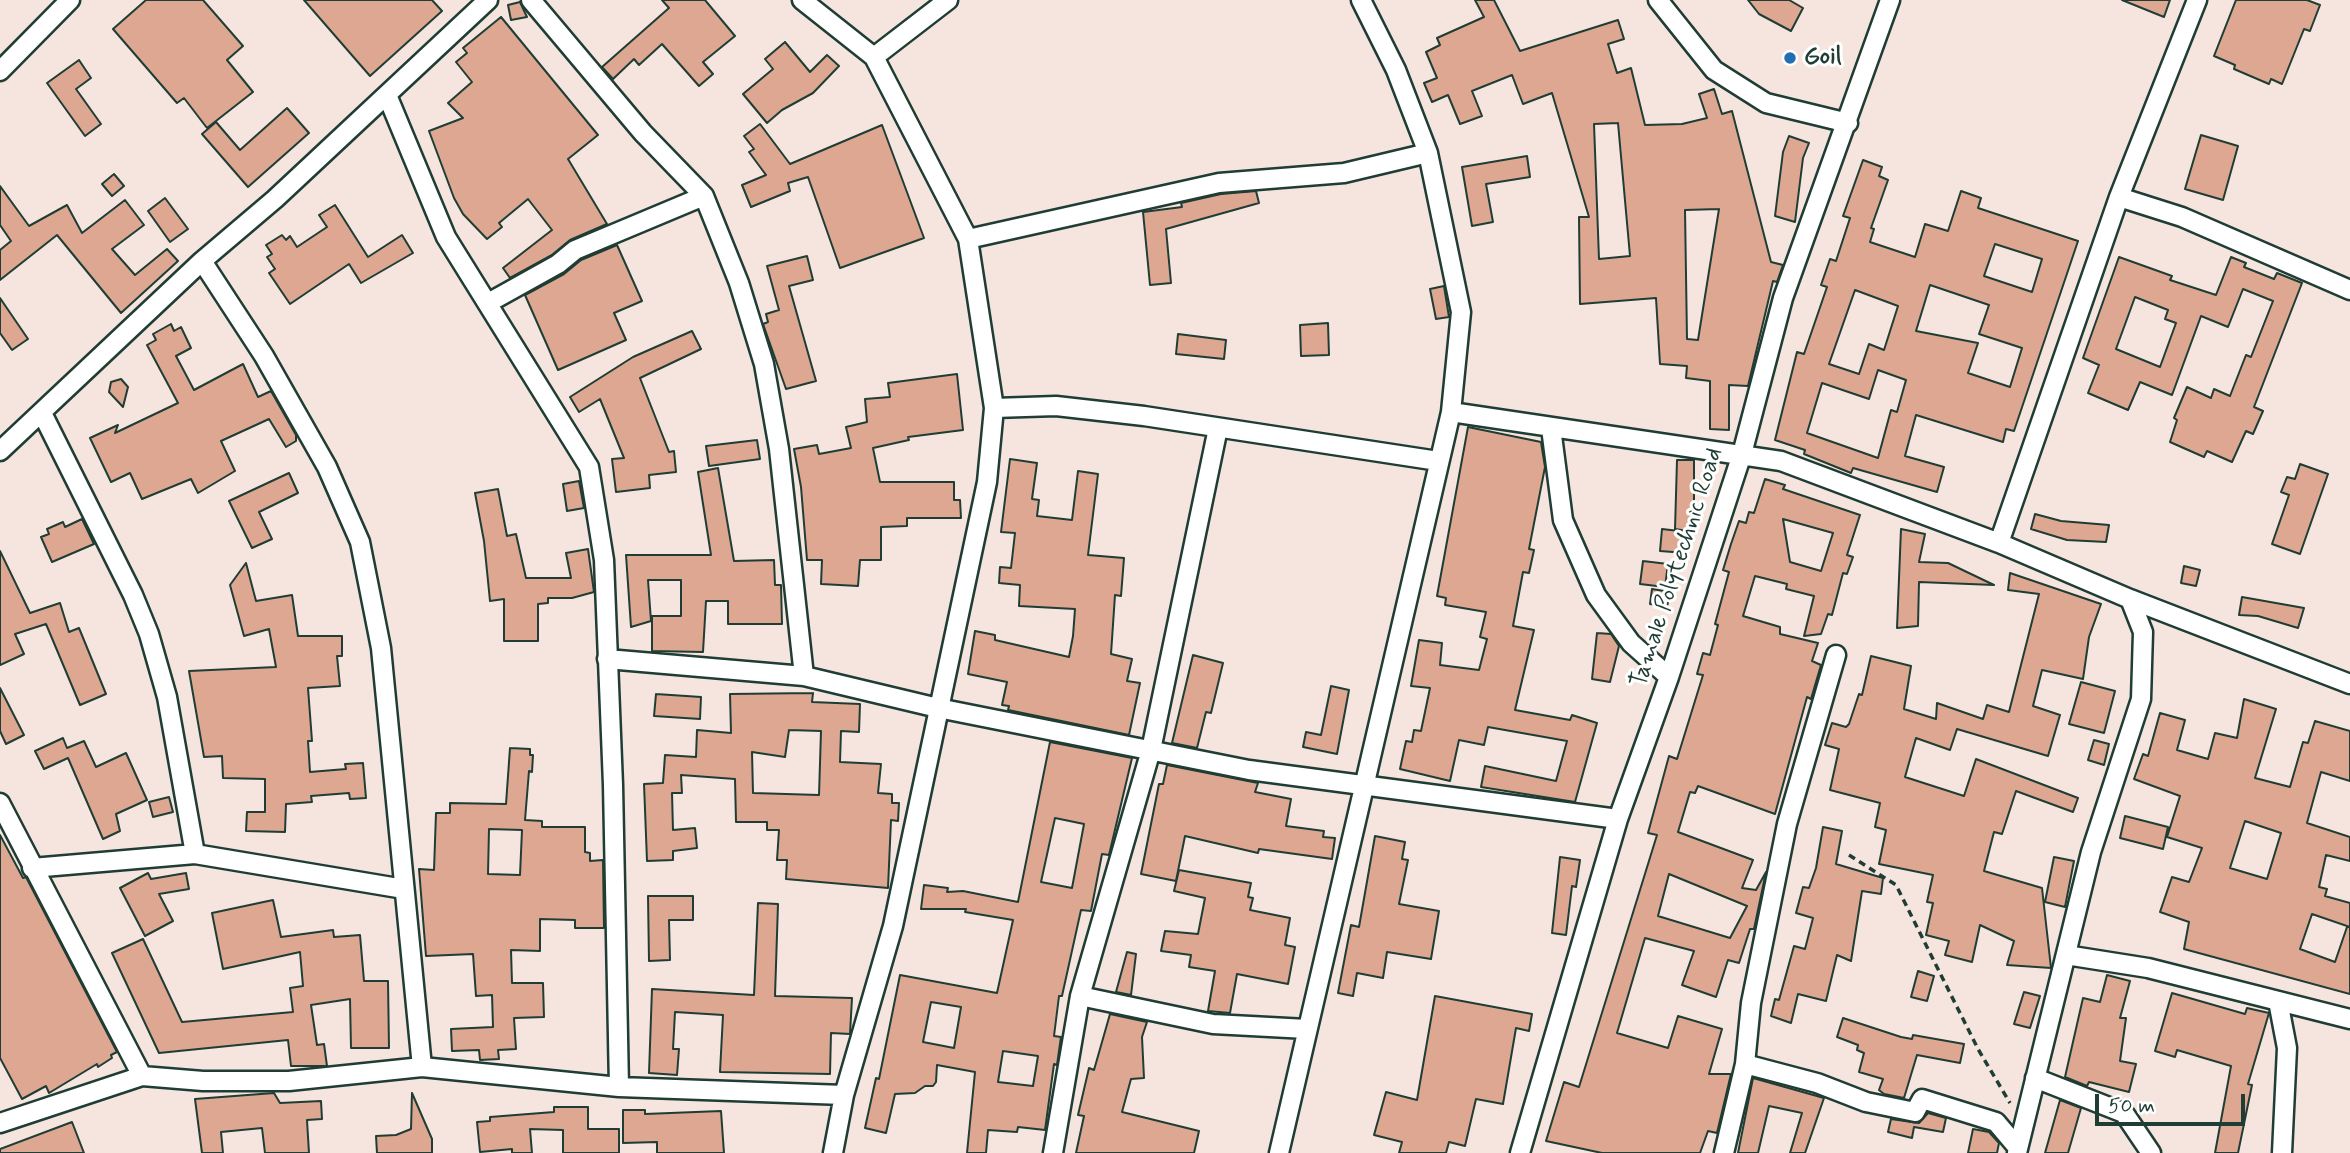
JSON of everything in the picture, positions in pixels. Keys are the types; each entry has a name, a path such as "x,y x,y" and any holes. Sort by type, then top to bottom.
{"street":[{"path":"0,71 70,0"},
{"path":"0,451 202,261 275,199 488,0"},
{"path":"531,0 643,133 704,196 739,283 764,364 779,449 804,676"},
{"path":"802,0 874,57 968,239 994,408 987,482 893,926 844,1095 832,1153"},
{"path":"874,57 948,0"},
{"path":"1279,1153 1451,412 1461,312 1429,153 1396,70 1361,0"},
{"path":"1658,0 1713,70 1766,103 1848,124"},
{"name":"Tamale Polytechnic Road","path":"1520,1153 1618,820 1669,677 1742,454 1783,298 1807,226 1848,124 1890,0"},
{"path":"1999,543 2119,197 2197,0"},
{"path":"387,95 446,237 589,467 604,560 619,1087"},
{"path":"968,239 1219,183 1345,173 1429,153"},
{"path":"488,303 558,264 575,250 704,196"},
{"path":"2119,197 2182,217 2350,290"},
{"path":"202,261 264,356 327,467 360,542 380,648 422,1067"},
{"path":"994,408 1056,406 1144,415 1438,461"},
{"path":"1451,412 1781,461 1999,543 2130,599 2350,684"},
{"path":"42,413 133,595 149,634 167,696 195,854"},
{"path":"1053,1153 1080,996 1151,750 1218,428"},
{"path":"1551,428 1563,520 1596,594 1631,643 1669,677"},
{"path":"2017,1150 2091,852 2141,699 2144,642 2140,620 2130,599"},
{"path":"1724,1153 1745,1064 1751,1003 1787,824 1836,654"},
{"path":"607,659 804,676 938,708 1249,770 1618,820"},
{"path":"0,803 142,1076"},
{"path":"32,868 195,854 404,889"},
{"path":"2066,955 2148,968 2350,1019"},
{"path":"1080,996 1213,1024 1307,1029"},
{"path":"2278,1001 2287,1048 2282,1153"},
{"path":"1745,1064 1816,1083 1866,1102 1915,1112 1922,1099 1996,1122 2017,1150"},
{"path":"0,1123 142,1076 203,1081 289,1081 422,1067 619,1087 844,1095"},
{"path":"2035,1078 2124,1113 2151,1153"}],"path":[{"path":"1849,855 1896,885 1978,1049 2023,1127"}],"building":[{"path":"146,0 203,0 243,46 227,60 253,92 207,128 184,98 177,103 113,29"},
{"path":"304,0 432,0 442,11 370,76"},
{"path":"662,0 705,0 735,36 703,62 713,74 699,86 662,44 639,65 634,59 613,79 602,67 669,8"},
{"path":"1475,0 1494,0 1520,51 1618,20 1624,39 1608,44 1617,73 1631,68 1645,125 1682,124 1707,118 1699,94 1714,89 1722,114 1732,111 1771,262 1783,265 1777,282 1773,281 1748,386 1729,385 1729,430 1710,429 1710,381 1686,378 1687,366 1660,364 1656,298 1580,304 1579,217 1589,217 1552,93 1523,104 1512,75 1472,91 1482,116 1460,124 1448,95 1432,102 1424,83 1437,78 1426,52 1440,45 1437,38 1484,17","holes":["1618,123 1630,256 1599,259 1594,124","1719,209 1698,340 1687,339 1685,210"]},
{"path":"1748,0 1789,0 1803,8 1791,31 1759,14"},
{"path":"2122,0 2170,0 2164,17"},
{"path":"2236,0 2307,0 2320,5 2310,31 2304,29 2282,84 2271,79 2269,84 2234,69 2235,65 2214,56"},
{"path":"520,2 527,17 511,20 508,5"},
{"path":"501,17 598,135 568,159 607,224 570,240 552,255 510,278 503,268 552,230 528,199 499,223 502,227 487,239 463,214 454,198 429,131 463,118 448,103 472,82 456,62 467,53 463,48"},
{"path":"785,42 810,72 827,55 839,66 813,93 782,110 767,123 743,94 773,69 765,59"},
{"path":"79,60 91,78 76,89 101,124 85,136 47,83"},
{"path":"287,108 309,133 248,187 202,134 216,122 240,150"},
{"path":"760,124 790,164 882,125 924,238 840,268 808,177 788,183 790,191 751,207 742,185 766,175 749,152 754,149 744,136"},
{"path":"2201,135 2238,146 2223,200 2185,189"},
{"path":"1789,136 1809,143 1803,158 1795,222 1775,216 1783,152"},
{"path":"1527,156 1530,177 1486,184 1493,222 1472,226 1462,167"},
{"path":"1863,160 1882,167 1879,176 1888,180 1871,228 1874,229 1870,242 1915,257 1925,224 1948,231 1961,191 1981,198 1978,208 2078,241 2014,431 2006,429 2003,442 1916,415 1905,456 1944,467 1937,492 1853,468 1851,473 1804,454 1805,450 1775,440 1797,352 1804,354 1827,287 1821,285 1830,259 1836,261 1850,218 1843,216","holes":["1995,244 2042,259 2032,292 1984,276","1930,285 1989,305 1979,334 2022,348 2010,387 1968,373 1978,343 1916,331","1855,290 1898,306 1884,350 1869,344 1859,374 1829,364","1878,370 1906,380 1897,412 1891,410 1878,458 1807,433 1822,383 1869,399"]},
{"path":"114,174 124,186 112,196 102,184"},
{"path":"0,186 29,226 67,205 82,233 125,200 144,225 112,249 135,275 167,249 178,261 121,313 57,235 0,280 0,250 11,241 0,225"},
{"path":"1256,191 1259,203 1166,229 1171,283 1150,285 1143,212 1182,207 1181,203 1221,194"},
{"path":"165,198 188,229 170,242 148,211"},
{"path":"335,205 368,257 402,235 413,253 361,283 349,264 290,304 269,273 275,269 267,257 272,254 266,245 282,235 286,240 290,236 297,247 327,227 319,215"},
{"path":"617,245 642,301 614,313 626,340 558,370 525,295 564,274 581,260"},
{"path":"807,256 813,280 789,286 816,381 786,389 763,324 768,322 766,314 779,310 767,266"},
{"path":"2119,257 2172,276 2170,280 2216,295 2231,257 2246,263 2244,267 2274,279 2277,273 2302,283 2254,407 2263,411 2253,434 2246,431 2232,462 2207,451 2204,457 2170,442 2177,420 2174,418 2187,387 2211,398 2214,389 2230,396 2246,355 2251,357 2273,301 2243,289 2228,327 2201,316 2172,395 2140,382 2128,410 2088,393 2099,365 2083,358","holes":["2135,297 2168,310 2165,319 2176,323 2160,367 2116,349"]},
{"path":"1444,286 1449,317 1436,319 1430,289"},
{"path":"0,298 28,339 12,350 0,333"},
{"path":"1328,323 1329,355 1301,356 1300,325"},
{"path":"171,324 174,331 181,327 191,348 176,356 194,390 243,364 258,397 271,391 296,435 296,441 286,447 269,419 221,441 235,471 198,493 191,479 142,499 130,473 111,482 90,438 118,425 115,433 178,403 147,345 156,340 153,334"},
{"path":"692,331 701,349 640,378 669,452 674,451 676,472 649,475 650,488 616,492 612,459 624,458 600,399 579,412 570,397 633,357"},
{"path":"1178,334 1226,340 1224,359 1176,354"},
{"path":"957,374 963,430 908,437 909,440 873,448 880,482 954,482 954,500 960,500 961,518 907,518 907,526 881,527 881,560 860,560 858,586 821,584 822,560 807,560 801,487 794,449 817,445 819,454 851,448 846,427 867,422 865,399 890,397 888,383"},
{"path":"121,379 128,387 123,407 109,392 111,382"},
{"path":"1468,427 1541,442 1545,467 1529,549 1534,550 1529,573 1523,572 1513,626 1534,630 1515,710 1570,720 1572,715 1597,723 1575,802 1481,787 1485,766 1556,781 1567,741 1488,727 1484,745 1459,740 1450,781 1400,769 1406,741 1412,742 1414,730 1421,731 1430,688 1411,686 1419,640 1442,643 1440,665 1479,670 1487,639 1480,637 1486,612 1445,605 1446,598 1437,596"},
{"path":"757,440 760,459 709,466 706,446"},
{"path":"1010,459 1037,463 1032,499 1039,500 1037,516 1072,520 1078,471 1098,474 1088,555 1124,558 1121,596 1115,595 1111,654 1132,659 1127,681 1140,683 1129,735 1008,710 1009,706 1002,705 1007,682 968,674 975,631 995,635 995,640 1069,657 1075,609 1019,606 1020,585 999,583 1000,567 1011,568 1015,533 1001,532"},
{"path":"1677,460 1694,460 1694,532 1675,529"},
{"path":"2300,464 2328,474 2300,554 2272,544 2289,495 2281,492 2287,477 2295,479"},
{"path":"718,468 734,561 774,560 775,585 781,585 782,624 728,624 728,601 706,601 703,652 652,651 652,616 681,616 681,580 648,580 651,621 631,627 626,555 711,555 698,472"},
{"path":"289,473 298,493 259,512 272,539 252,548 229,501"},
{"path":"1765,479 1785,485 1783,489 1860,515 1847,555 1853,557 1847,574 1843,573 1832,615 1828,614 1821,634 1804,636 1814,596 1786,589 1787,584 1755,576 1743,616 1780,627 1780,634 1818,643 1812,661 1821,665 1811,699 1807,697 1775,814 1698,786 1695,793 1690,792 1678,832 1753,860 1742,888 1756,890 1766,872 1754,929 1750,929 1739,963 1728,960 1716,997 1682,985 1694,951 1645,938 1617,1033 1668,1048 1678,1016 1722,1029 1709,1074 1731,1074 1717,1133 1708,1131 1700,1153 1602,1153 1546,1141 1564,1082 1579,1087 1657,835 1648,833 1669,756 1677,759 1703,675 1697,674 1703,653 1710,655 1729,572 1723,570 1739,521 1746,523 1749,512 1754,513","holes":["1783,519 1833,533 1821,571 1790,562","1669,874 1747,906 1730,938 1658,916"]},
{"path":"579,481 584,508 567,511 563,484"},
{"path":"498,489 507,536 516,534 526,578 571,578 566,553 588,549 594,592 572,598 548,598 548,603 538,604 538,641 504,641 504,599 490,601 484,541 475,493"},
{"path":"2035,514 2061,521 2109,525 2106,542 2067,540 2031,529"},
{"path":"82,519 94,544 52,562 41,537 49,534 47,529 63,522 65,527"},
{"path":"1662,529 1688,532 1686,553 1660,551"},
{"path":"1901,529 1925,534 1919,562 1948,563 1994,585 1919,582 1918,626 1897,628"},
{"path":"0,551 30,613 60,603 69,632 79,628 106,694 80,705 46,624 15,634 24,654 0,665"},
{"path":"1643,561 1668,564 1665,587 1640,584"},
{"path":"246,563 256,601 292,595 298,636 342,636 342,656 337,656 340,686 308,688 312,741 308,741 310,772 346,769 345,764 363,763 366,798 350,799 349,793 311,796 312,802 286,804 285,832 246,831 247,812 265,812 265,779 223,778 222,756 204,757 189,671 276,667 269,629 244,636 230,585"},
{"path":"2184,566 2200,570 2196,586 2181,583"},
{"path":"2010,573 2101,604 2089,637 2083,679 2042,670 2033,706 2060,715 2048,756 1957,729 1950,750 1916,738 1905,777 1964,796 1976,759 2078,798 2073,812 2016,791 2002,834 1994,832 1984,871 2042,888 2051,968 2007,965 2014,941 1980,925 1972,962 1945,955 1949,941 1926,935 1933,903 1927,902 1933,875 1879,864 1886,830 1875,827 1880,803 1830,790 1839,749 1825,745 1832,723 1846,727 1849,724 1859,694 1862,695 1871,656 1911,666 1904,709 1936,719 1937,703 1983,719 1987,705 2009,712 2039,594 2008,590"},
{"path":"1652,589 1670,592 1667,607 1650,604"},
{"path":"2242,597 2304,608 2298,628 2258,616 2239,615"},
{"path":"1597,633 1611,634 1619,646 1610,682 1592,679"},
{"path":"1193,655 1223,663 1211,713 1206,712 1197,748 1172,743"},
{"path":"2081,682 2115,691 2104,733 2069,724"},
{"path":"1331,686 1349,690 1337,754 1303,747 1306,732 1321,735"},
{"path":"0,688 24,735 6,744 0,731"},
{"path":"813,693 812,702 860,704 859,732 841,731 840,762 881,764 878,793 892,794 892,803 899,803 898,821 891,820 888,888 786,879 787,860 777,860 779,830 767,830 767,822 736,822 735,779 681,775 682,793 672,793 673,830 695,828 697,848 673,851 673,860 647,861 644,784 663,783 665,755 696,757 697,730 731,733 730,694","holes":["789,730 821,731 819,795 753,793 752,752 785,757"]},
{"path":"656,694 701,697 700,719 654,716"},
{"path":"2244,699 2276,709 2255,778 2290,787 2303,742 2308,743 2315,721 2350,731 2350,781 2321,772 2307,823 2350,837 2350,861 2326,855 2319,887 2327,889 2325,896 2350,903 2350,927 2350,994 2184,949 2189,922 2160,912 2172,877 2189,882 2202,848 2167,837 2180,796 2134,779 2143,754 2148,756 2160,713 2185,720 2177,750 2208,759 2215,733 2237,738","holes":["2245,821 2281,833 2267,879 2230,868","2312,914 2350,927 2347,927 2335,962 2300,949"]},
{"path":"63,738 67,748 84,741 96,767 126,753 147,800 116,814 120,831 103,839 68,758 44,769 35,751"},
{"path":"2094,740 2109,744 2104,765 2088,760"},
{"path":"1050,742 1132,758 1109,855 1102,854 1091,911 1081,910 1062,996 1059,996 1054,1036 1061,1037 1057,1065 1054,1064 1045,1130 1018,1127 1017,1132 988,1130 986,1153 967,1153 975,1072 937,1065 936,1082 933,1086 925,1086 915,1093 895,1094 886,1133 865,1128 876,1078 879,1079 900,975 997,993 1013,920 965,912 966,909 921,909 924,885 948,888 947,892 963,891 1018,902","holes":["1055,818 1084,824 1072,888 1041,882","931,1002 961,1007 954,1048 923,1042","1003,1051 1038,1056 1033,1086 998,1082"]},
{"path":"510,748 530,749 530,755 533,755 532,772 529,771 525,820 542,821 542,827 585,827 585,852 590,853 590,861 603,860 604,928 575,928 575,920 540,919 540,951 511,950 512,983 543,983 544,1017 514,1018 516,1049 498,1050 499,1059 480,1060 479,1050 452,1051 451,1029 493,1027 492,995 476,996 473,954 426,956 419,869 434,870 436,813 450,813 450,803 506,804","holes":["489,829 522,830 520,875 488,874"]},
{"path":"1167,765 1258,783 1255,792 1291,799 1286,826 1324,831 1323,837 1335,838 1332,859 1259,849 1258,853 1185,836 1176,881 1141,874 1159,784 1163,784"},
{"path":"169,797 173,812 153,817 149,802"},
{"path":"2125,816 2168,827 2163,849 2120,838"},
{"path":"1823,827 1842,831 1836,864 1883,878 1881,894 1862,891 1851,961 1837,955 1826,1001 1798,994 1791,1023 1771,1016 1775,999 1779,1000 1794,946 1805,949 1813,918 1796,913 1803,887 1809,888 1816,868"},
{"path":"0,835 23,878 26,877 117,1052 98,1067 97,1064 49,1093 46,1086 22,1099 0,1058"},
{"path":"1375,836 1405,842 1402,859 1408,860 1399,904 1439,911 1431,959 1387,952 1383,978 1357,973 1353,996 1338,993 1351,925 1359,927"},
{"path":"1560,857 1580,860 1576,887 1572,886 1566,935 1552,933"},
{"path":"2054,857 2074,861 2065,907 2045,902"},
{"path":"1179,870 1251,883 1248,897 1253,898 1250,910 1290,918 1285,945 1295,947 1288,984 1237,974 1230,1013 1208,1011 1215,971 1189,967 1191,955 1161,951 1165,931 1198,934 1205,898 1174,891"},
{"path":"148,873 151,879 186,873 189,889 159,894 173,921 145,936 120,888"},
{"path":"648,896 693,896 693,920 669,920 670,960 649,961"},
{"path":"273,900 281,937 333,930 334,937 360,935 364,981 388,981 389,1048 351,1048 350,999 311,1005 317,1045 324,1044 327,1066 291,1066 288,1040 159,1053 112,953 143,939 182,1022 293,1012 290,988 303,986 300,952 223,969 212,913"},
{"path":"758,903 778,904 775,996 852,998 850,1034 831,1033 830,1074 720,1072 723,1015 675,1012 673,1049 679,1049 677,1075 649,1073 652,989 754,995"},
{"path":"1127,952 1136,954 1131,995 1116,992"},
{"path":"1918,971 1934,976 1927,1001 1911,997"},
{"path":"2107,975 2130,981 2120,1018 2126,1018 2120,1061 2136,1064 2129,1092 2089,1082 2087,1086 2065,1077 2083,998 2100,1002"},
{"path":"2024,992 2040,996 2030,1028 2014,1024"},
{"path":"2172,993 2245,1014 2247,1008 2269,1013 2248,1084 2252,1085 2238,1153 2215,1153 2231,1066 2177,1050 2175,1057 2155,1051"},
{"path":"1435,996 1532,1014 1529,1031 1516,1028 1503,1104 1476,1099 1465,1146 1449,1142 1446,1153 1399,1153 1402,1142 1374,1135 1386,1092 1417,1100"},
{"path":"1110,1014 1147,1022 1142,1037 1144,1078 1131,1079 1122,1112 1199,1131 1194,1153 1076,1153 1084,1116 1078,1115 1089,1068 1094,1070"},
{"path":"1843,1018 1901,1037 1912,1039 1913,1035 1964,1044 1960,1063 1917,1055 1904,1098 1884,1094 1879,1090 1883,1079 1859,1072 1864,1053 1857,1050 1858,1045 1837,1037"},
{"path":"1753,1078 1824,1098 1805,1153 1790,1153 1802,1113 1769,1106 1758,1153 1738,1153"},
{"path":"274,1093 280,1103 321,1101 322,1119 307,1120 309,1153 265,1153 262,1128 221,1132 223,1153 202,1153 195,1099"},
{"path":"412,1093 432,1139 432,1153 377,1153 376,1136 396,1135 411,1129"},
{"path":"2060,1100 2081,1108 2068,1153 2045,1153"},
{"path":"554,1107 588,1107 588,1129 619,1129 619,1153 563,1153 563,1130 530,1129 532,1153 512,1153 512,1149 480,1152 477,1122 490,1121 490,1117 554,1112"},
{"path":"623,1110 645,1110 645,1114 721,1111 724,1153 657,1153 657,1142 623,1143"},
{"path":"1928,1113 1946,1118 1943,1132 1914,1127 1912,1138 1888,1132 1891,1119 1919,1123"},
{"path":"72,1122 84,1153 0,1153 0,1149"},
{"path":"1973,1129 1989,1132 1999,1143 1997,1153 1968,1153"}],"place":[{"name":"Goil","path":"1790,58"}]}
